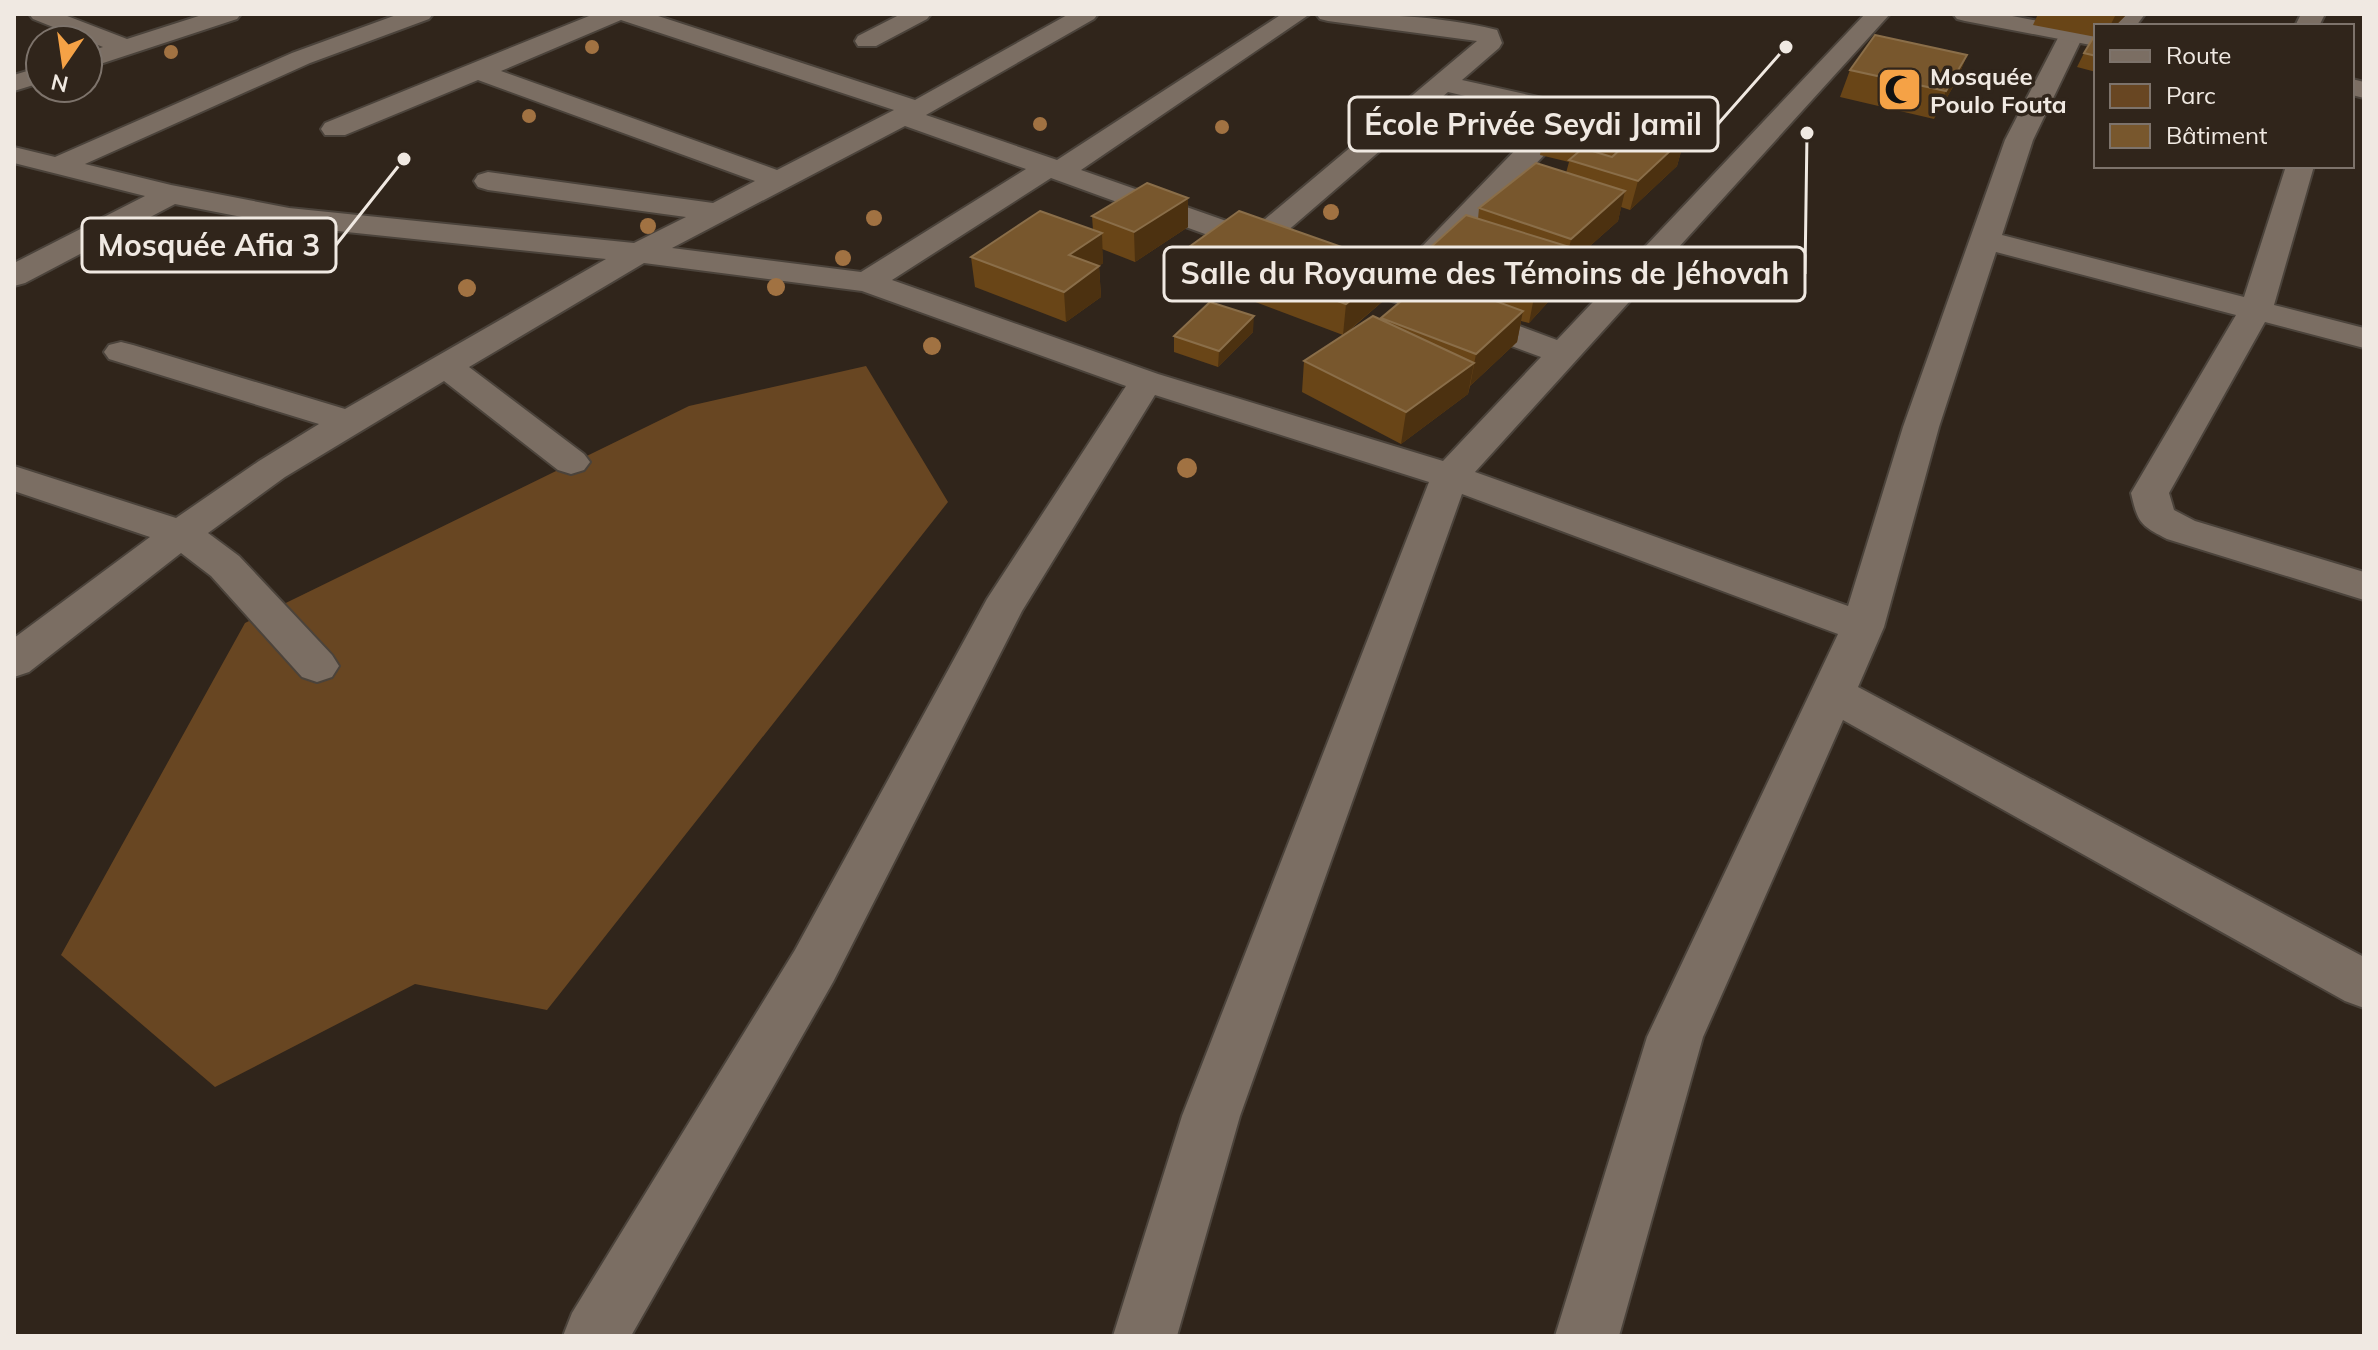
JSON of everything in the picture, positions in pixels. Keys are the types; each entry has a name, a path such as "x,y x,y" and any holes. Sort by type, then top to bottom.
{"street":[{"path":"41,14 128,48"},
{"path":"104,55 229,14"},
{"path":"58,166 301,58 421,14"},
{"path":"335,129 614,14"},
{"path":"628,14 911,112 1054,169 1396,290 1564,354"},
{"path":"867,41 919,14"},
{"path":"14,661 181,533 272,469 349,422 639,253 911,112 1086,14"},
{"path":"867,282 1054,169 1298,14"},
{"path":"1256,242 1490,43 1488,35 1466,30 1328,14"},
{"path":"1145,1336 1211,1116 1450,476 1878,14"},
{"path":"1587,1336 1675,1037 1863,627 1921,427 2019,140 2084,36 1965,14"},
{"path":"478,71 778,180"},
{"path":"1396,290 1535,146 1565,120 1551,108 1445,84"},
{"path":"14,155 171,194 289,217 639,253 867,282 1146,381 1450,476 1863,627"},
{"path":"2299,168 2256,309 2150,493 2156,517 2181,530 2364,586"},
{"path":"488,181 716,212"},
{"path":"14,276 171,194"},
{"path":"1984,240 2364,338"},
{"path":"121,352 349,422"},
{"path":"445,365 571,462"},
{"path":"595,1336 814,966 1002,609 1146,381"},
{"path":"14,478 181,533 225,566 317,666"},
{"path":"1834,694 2364,984"}],"green space":[{"path":"866,366 948,502 547,1010 415,984 215,1087 61,955 245,623 689,406"}],"building":[{"path":"1875,35 1967,55 1946,91 1850,70"},
{"path":"2093,38 2094,38 2094,56 2084,53"},
{"path":"1571,105 1685,137 1638,181 1569,160 1583,148 1612,157 1625,145 1545,126"},
{"path":"1536,163 1625,191 1571,239 1479,208"},
{"path":"1147,183 1188,198 1134,232 1092,216"},
{"path":"1040,211 1102,233 1069,255 1099,266 1064,292 971,257"},
{"path":"1239,211 1393,265 1346,304 1189,247"},
{"path":"1466,215 1576,249 1535,292 1421,256"},
{"path":"1430,277 1523,311 1476,354 1381,318"},
{"path":"1210,302 1254,316 1219,351 1174,336"},
{"path":"1373,316 1474,363 1406,412 1304,361"}],"place":[{"name":"École Privée Seydi Jamil","path":"1786,47"},
{"name":"Mosquée Poulo Fouta","path":"1899,90"},
{"name":"Salle du Royaume des Témoins de Jéhovah","path":"1807,133"},
{"name":"Mosquée Afia 3","path":"404,159"}]}
